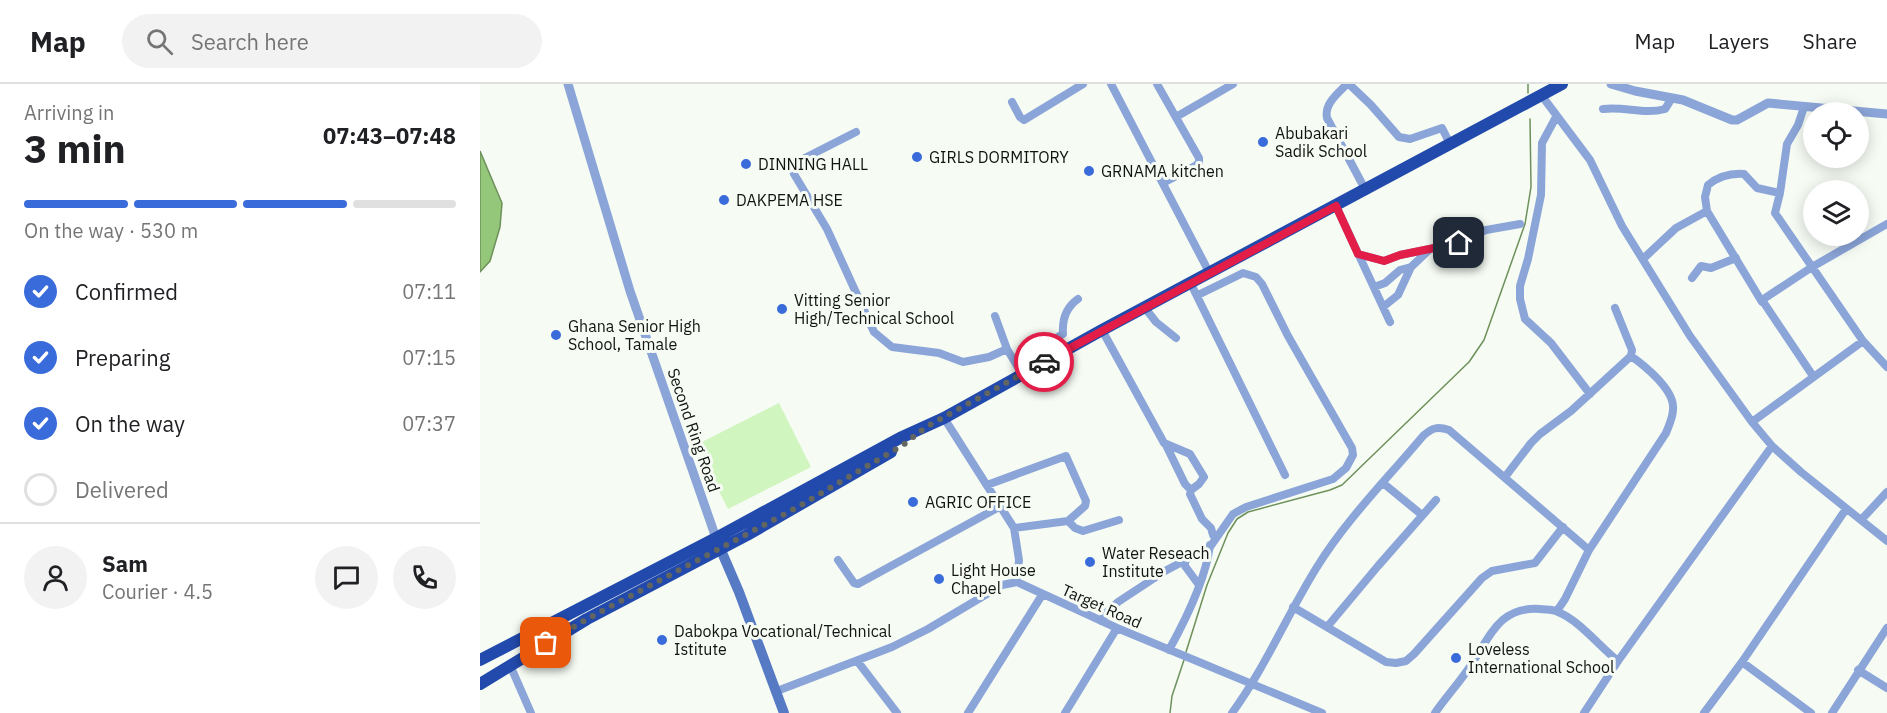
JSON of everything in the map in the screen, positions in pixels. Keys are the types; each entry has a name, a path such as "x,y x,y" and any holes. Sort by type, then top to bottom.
{"highway":[{"path":"480,660 846,479 903,445 926,427 1022,374 1563,84"},
{"path":"480,684 718,543"}],"main road":[{"name":"Second Ring Road","path":"718,543 784,713"}],"street":[{"name":"Second Ring Road","path":"568,84 634,302 718,543"},
{"path":"1012,102 1024,120 1083,84"},
{"path":"1111,84 1210,274"},
{"path":"1157,84 1199,158 1199,163 1162,183"},
{"path":"1176,117 1233,84"},
{"path":"1366,191 1326,113 1334,96 1348,84 1371,105 1399,137 1410,139 1442,128 1450,144"},
{"path":"1611,84 1702,106 1732,120 1737,120 1768,103 1803,107"},
{"path":"1537,98 1556,117 1590,160 1618,218 1690,336 1752,422 1772,446 1801,472 1887,541"},
{"path":"1604,109 1616,107 1654,112 1665,109 1672,98"},
{"path":"1803,110 1787,144 1775,213 1863,341 1887,367"},
{"path":"1869,112 1887,114"},
{"path":"1556,117 1542,143 1540,195 1528,259 1520,286 1520,299 1525,319 1551,343 1590,394"},
{"path":"856,132 795,163 792,168 827,229 874,332 892,346 939,353 963,362 989,357 1007,348"},
{"path":"1780,193 1757,188 1744,174 1733,173 1715,179 1708,185 1705,197 1707,211 1762,302 1813,376"},
{"path":"1336,206 1390,322"},
{"path":"1644,258 1676,228 1707,211"},
{"path":"1358,254 1384,261 1400,255 1459,243 1486,230 1520,224"},
{"path":"1762,302 1764,297 1812,267 1887,224"},
{"path":"1383,307 1398,295 1411,267 1430,249"},
{"path":"1692,278 1701,266 1712,268 1736,258"},
{"path":"1374,287 1385,283 1400,270 1411,267"},
{"path":"1101,621 1118,603 1185,560 1210,547 1233,514 1246,507 1334,478 1346,468 1353,455 1352,448 1288,336 1262,284 1256,278 1243,273 1198,295"},
{"path":"1191,284 1285,475"},
{"path":"1016,362 1063,334 1063,323 1067,310 1078,299"},
{"path":"1145,308 1156,322 1176,338"},
{"path":"1505,477 1531,443 1631,357 1632,350 1615,308"},
{"path":"995,316 1007,348 1022,374"},
{"path":"1102,330 1185,484 1191,490 1193,501 1202,519 1211,528 1213,535"},
{"path":"1752,422 1863,341"},
{"path":"1557,611 1589,550 1666,434 1673,416 1674,404 1669,395 1652,372 1631,357"},
{"path":"777,691 858,662 908,640 1002,585 1017,582 1019,560 1014,528 944,418"},
{"path":"1232,713 1253,683 1318,565 1347,526 1431,429 1440,427 1449,430 1589,550"},
{"path":"1166,445 1190,454 1199,468 1204,477 1191,490"},
{"path":"1584,713 1618,661 1772,446"},
{"path":"987,484 1066,456 1086,501 1085,506 1068,521 1014,528"},
{"path":"1383,483 1422,515"},
{"path":"1861,520 1887,492"},
{"path":"1327,627 1436,500"},
{"path":"838,560 854,583 858,584 1001,506"},
{"path":"1704,713 1742,662 1846,509"},
{"path":"1068,521 1075,528 1083,531 1119,520"},
{"path":"1171,651 1199,585 1209,557 1213,535 1225,527"},
{"path":"1293,607 1386,662 1406,661 1482,578 1492,571 1535,563 1563,527"},
{"path":"1185,560 1185,566 1199,585"},
{"name":"Target Road","path":"1017,582 1117,628 1322,713"},
{"path":"968,713 1042,595"},
{"path":"1435,713 1471,665 1490,633 1502,620 1519,610 1557,611 1575,623 1618,661"},
{"path":"1065,713 1117,628"},
{"path":"1832,713 1887,628"},
{"path":"858,662 897,713"},
{"path":"1742,662 1811,713"},
{"path":"510,665 531,713"},
{"path":"1858,670 1887,688"}],"shaded area":[{"path":"480,151 502,203 500,227 490,261 480,272"},
{"path":"779,403 811,467 728,509 696,445"}],"waterway":[{"path":"1528,84 1528,93"},
{"path":"1186,652 1207,585 1228,533 1237,519 1248,512 1342,485 1469,362 1484,340 1525,224 1531,187 1530,119"},
{"path":"1170,713 1172,696 1184,660"}],"way so far":[{"path":"546,643 587,619 747,536 903,445 926,427 1044,362"}],"place":[{"name":"Abubakari Sadik School","path":"1263,142"},
{"name":"GIRLS DORMITORY","path":"917,157"},
{"name":"DINNING HALL","path":"746,164"},
{"name":"GRNAMA kitchen","path":"1089,171"},
{"name":"DAKPEMA HSE","path":"724,200"},
{"name":"Vitting Senior High/Technical School","path":"782,309"},
{"name":"Ghana Senior High School, Tamale","path":"556,335"},
{"name":"AGRIC OFFICE","path":"913,502"},
{"name":"Water Reseach Institute","path":"1090,562"},
{"name":"Light House Chapel","path":"939,579"},
{"name":"Dabokpa Vocational/Technical Istitute","path":"662,640"},
{"name":"Loveless International School","path":"1456,658"}],"route":[{"path":"1044,362 1336,206 1358,254 1384,261 1400,255 1459,243"}]}
